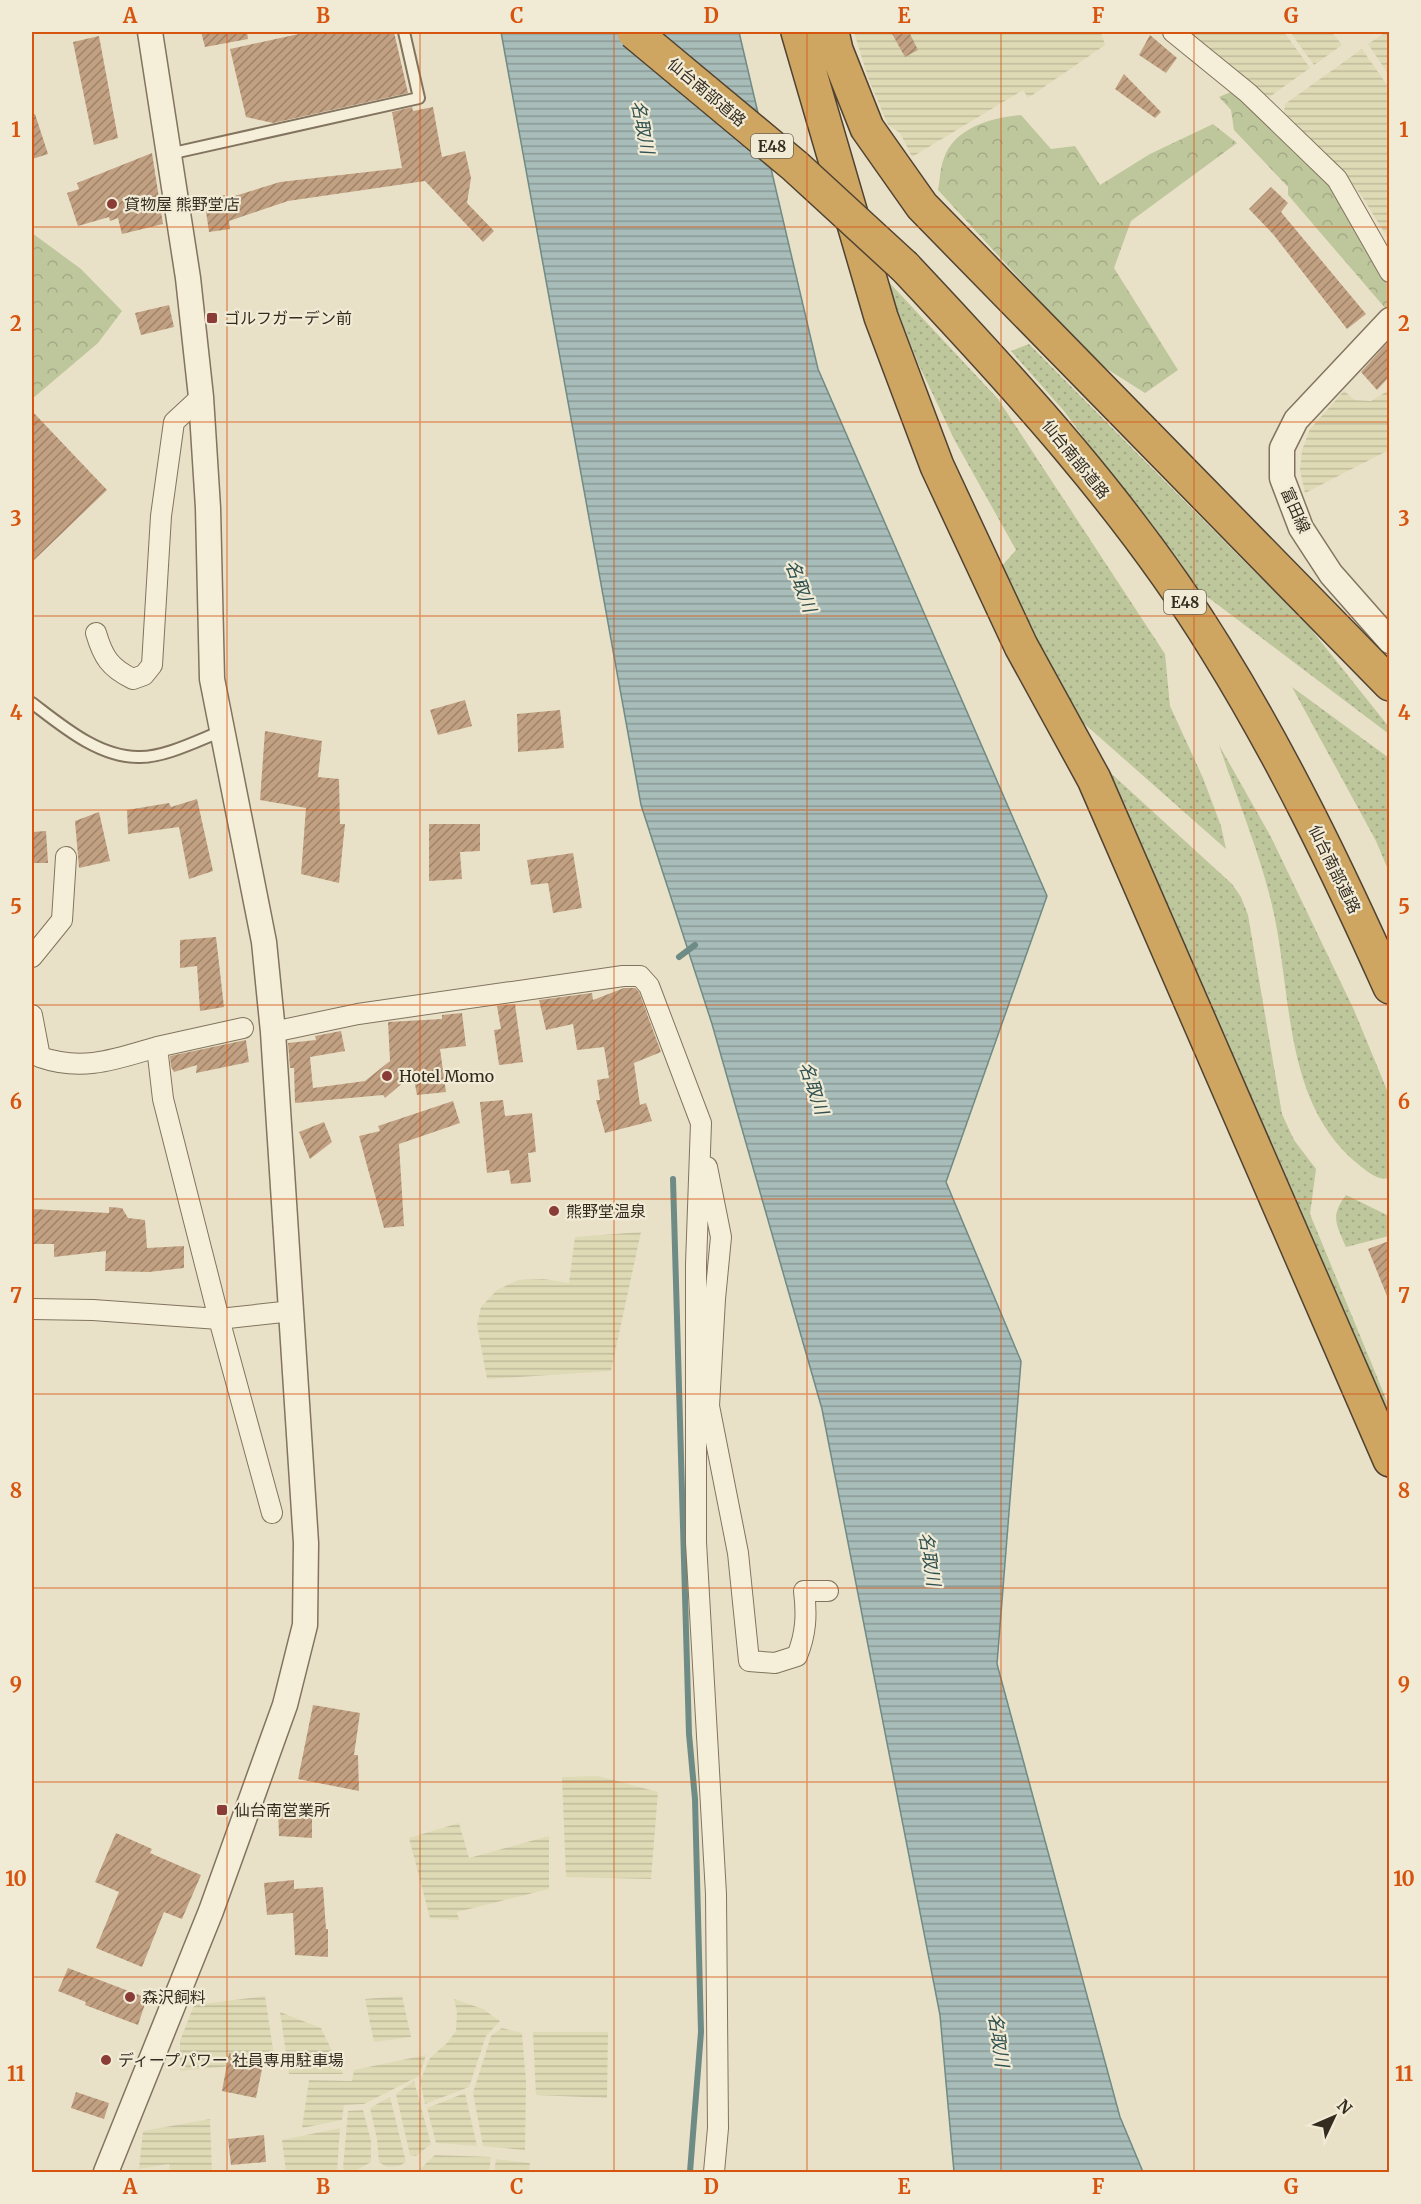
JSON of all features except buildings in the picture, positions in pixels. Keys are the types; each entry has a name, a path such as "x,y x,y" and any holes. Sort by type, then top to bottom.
{"highway":[{"name":"仙台南部道路","path":"634,32 795,166 905,267 1047,424 1158,563 1216,648 1276,751 1345,886 1389,987"},
{"path":"798,32 878,306 937,466 1021,646 1094,779 1389,1460"},
{"path":"832,32 867,128 922,206 1389,684"}],"street":[{"path":"106,2172 211,1911 285,1705 305,1625 306,1543 273,1032 264,942 213,679 208,508 201,397 188,278 150,32"},
{"path":"1173,32 1248,93 1336,179 1389,272"},
{"name":"富田線","path":"1389,320 1296,420 1282,448 1282,478 1301,528 1331,574 1389,641"},
{"path":"96,633 102,655 120,673 133,679 144,675 152,665 161,516 174,422 201,397"},
{"path":"32,957 62,920 66,857"},
{"path":"273,1032 358,1014 580,981 640,976 649,986 701,1123 696,1264 696,1542 716,1894 718,2128 714,2172"},
{"path":"32,1015 40,1057 56,1063 98,1064 157,1047 243,1028"},
{"path":"157,1047 163,1099 272,1513"},
{"path":"701,1132 721,1237 709,1406 738,1553 749,1661 776,1663 797,1656 803,1640 807,1611 804,1591 828,1591"},
{"path":"32,1309 93,1310 219,1318 292,1311"}],"lane":[{"path":"169,154 418,98 404,32"},
{"path":"32,703 69,731 104,749 138,758 177,749 223,731"}],"shaded area":[{"path":"854,32 1101,32 1105,45 1028,98 1023,90 912,157 900,133 888,125 868,78"},
{"path":"1188,32 1284,32 1310,68 1268,98"},
{"path":"1290,32 1332,32 1342,45 1314,65"},
{"path":"1389,32 1389,75 1368,44"},
{"path":"1362,49 1389,88 1389,240 1363,198 1341,169 1284,113 1285,104"},
{"path":"1389,390 1389,450 1305,493 1300,470 1302,450 1310,429 1344,391 1355,400 1371,401"},
{"path":"641,1232 611,1371 487,1379 477,1325 481,1307 497,1290 518,1280 544,1279 569,1283 575,1237"},
{"path":"598,1776 658,1792 651,1879 566,1877 562,1777"},
{"path":"459,1823 469,1858 549,1836 549,1889 457,1912 459,1920 430,1918 409,1838"},
{"path":"265,1996 275,2062 180,2071 180,2041 194,2005"},
{"path":"402,1996 411,2037 374,2042 365,1999"},
{"path":"454,1999 483,2009 500,2021 486,2036 469,2087 425,2104 420,2081 430,2058 447,2043 456,2031 457,2012"},
{"path":"280,2012 321,2028 343,2074 289,2074"},
{"path":"502,2028 522,2033 526,2081 525,2150 483,2146 473,2093 491,2036"},
{"path":"533,2032 608,2032 607,2098 536,2095"},
{"path":"426,2055 419,2076 364,2104 344,2105 342,2120 302,2128 309,2080 352,2081 354,2070"},
{"path":"414,2081 431,2144 416,2156 410,2155 396,2094"},
{"path":"465,2093 477,2146 436,2143 427,2108"},
{"path":"390,2097 406,2162 399,2166 387,2167 379,2162 377,2139 370,2108"},
{"path":"363,2110 371,2141 371,2162 353,2172 346,2172 343,2168 348,2111"},
{"path":"210,2119 212,2172 170,2172 169,2164 139,2169 143,2131"},
{"path":"340,2128 337,2172 286,2172 282,2140"},
{"path":"435,2155 491,2157 489,2172 417,2172"},
{"path":"496,2159 530,2163 529,2172 494,2172"}],"green space":[{"path":"1233,91 1334,187 1387,281 1389,297 1386,309 1288,195 1288,187 1234,130 1231,110 1219,97"},
{"path":"1021,115 1051,149 1075,146 1100,185 1150,154 1213,124 1237,143 1131,221 1114,268 1178,370 1145,393 1096,362 938,190 944,158 949,147 957,139 976,126"},
{"path":"32,233 81,269 122,311 98,343 32,399"},
{"path":"885,278 998,399 1165,654 1170,706 1203,778 1221,826 1226,849 1071,712 1001,567 1016,550 954,439 918,363"},
{"path":"1029,344 1310,628 1389,727 1389,734 1193,586 1064,411 1011,351"},
{"path":"1292,687 1389,758 1389,872 1376,841"},
{"path":"1219,745 1271,837 1354,1010 1389,1095 1389,1178 1376,1177 1368,1172 1333,1139 1315,1109 1302,1077 1288,1007 1278,935 1266,881"},
{"path":"1103,766 1232,884 1241,897 1248,915 1282,1114 1294,1140 1316,1169 1310,1214 1389,1406 1389,1435"},
{"path":"1346,1195 1389,1216 1389,1236 1346,1247 1336,1215"}],"water":[{"name":"名取川","path":"501,32 739,32 818,369 1047,896 946,1182 1021,1361 997,1664 1120,2117 1143,2172 954,2172 940,2015 822,1409 712,1024 641,805"}],"waterway":[{"path":"679,957 695,945"},
{"path":"673,1179 689,1734 695,1799 701,2032 690,2172"}],"place":[{"name":"貸物屋 熊野堂店","path":"112,204"},
{"name":"ゴルフガーデン前","path":"212,318"},
{"name":"Hotel Momo","path":"387,1076"},
{"name":"熊野堂温泉","path":"554,1211"},
{"name":"仙台南営業所","path":"222,1810"},
{"name":"森沢飼料","path":"130,1997"},
{"name":"ディープパワー 社員専用駐車場","path":"106,2060"}]}
